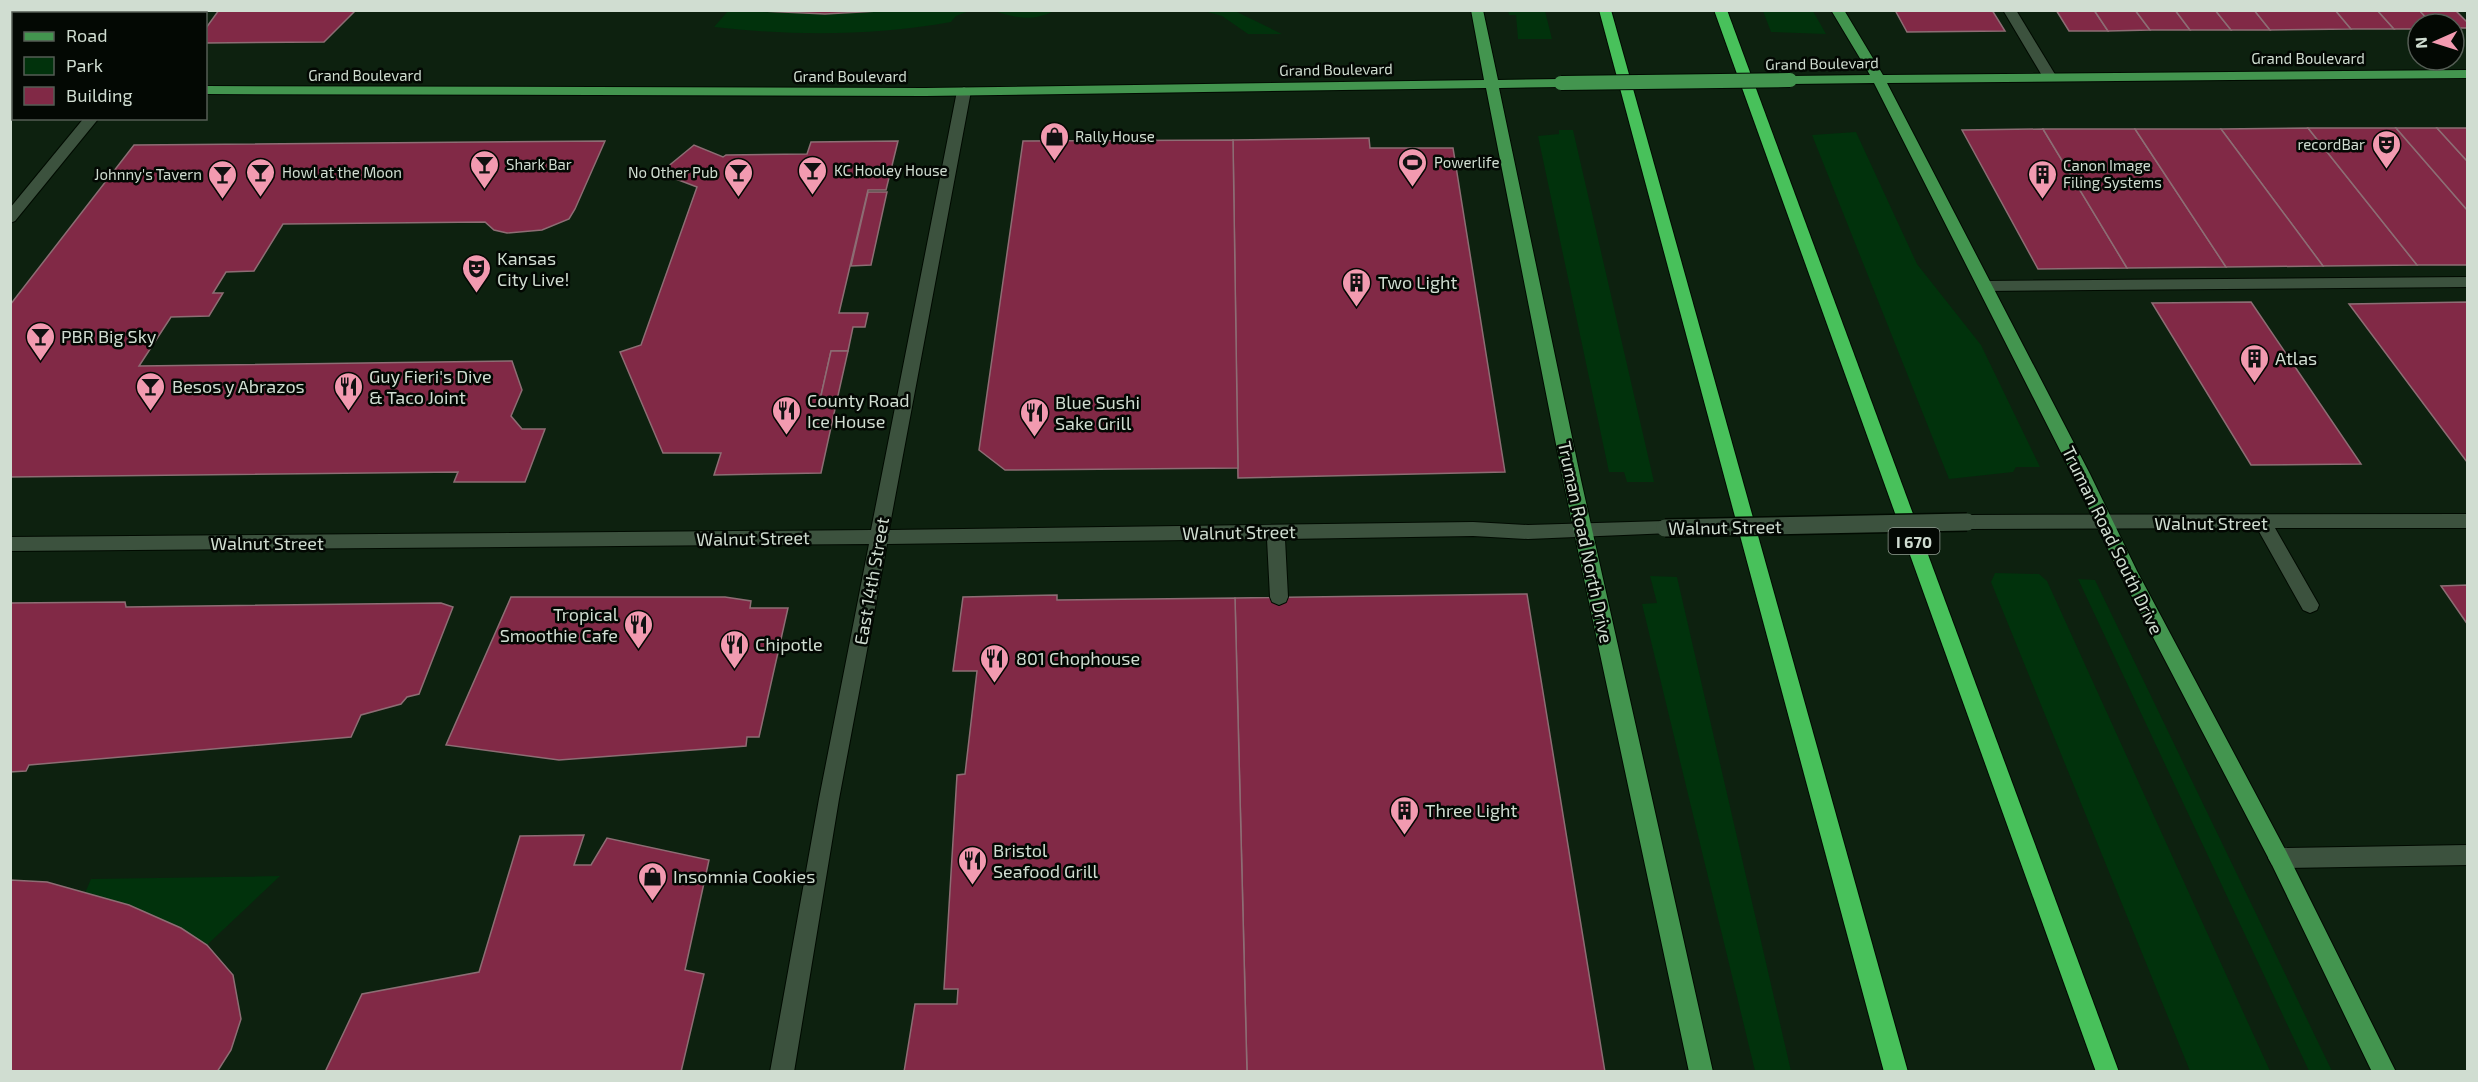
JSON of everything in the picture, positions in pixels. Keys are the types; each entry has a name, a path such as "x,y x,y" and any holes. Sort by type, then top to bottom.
{"highway":[{"path":"1605,10 1896,1071"},
{"name":"I 670","path":"1720,10 2108,1071"}],"main road":[{"name":"Truman Road North Drive","path":"1477,10 1584,531 1701,1071"},
{"name":"Truman Road South Drive","path":"1837,10 1856,38 1878,79 1985,286 2103,522 2279,858 2385,1071"},
{"name":"Grand Boulevard","path":"207,90 964,92 2049,76 2468,74"}],"street":[{"path":"2009,10 2049,76"},
{"name":"East 14th Street","path":"782,1071 879,537 964,92"},
{"path":"10,218 90,120"},
{"path":"1985,286 2468,282"},
{"name":"Walnut Street","path":"10,543 1584,531 1967,522 2262,524 2468,521"},
{"path":"2262,524 2310,605"},
{"path":"1276,532 1279,597"},
{"path":"2279,858 2468,855"}],"green space":[{"path":"728,11 825,14 969,11 956,16 951,22 863,32 773,32 714,27"},
{"path":"994,11 1054,11 1038,17 1024,18"},
{"path":"1204,11 1235,11 1282,34 1248,34 1222,16"},
{"path":"1508,11 1545,11 1552,39 1518,39 1516,15 1509,15"},
{"path":"1763,11 1813,11 1826,34 1771,32"},
{"path":"1559,130 1573,130 1654,482 1627,482 1624,472 1609,472 1538,136 1559,134"},
{"path":"1856,132 1917,264 1981,345 2040,467 2016,467 2013,472 1949,479 1812,135"},
{"path":"1995,573 2039,574 2047,581 2270,1071 2190,1071 1991,582"},
{"path":"1650,576 1677,577 1791,1071 1755,1071 1642,604 1657,603"},
{"path":"2078,579 2095,580 2332,1071 2309,1071"},
{"path":"280,876 207,945 148,914 85,893 91,879"}],"building":[{"path":"219,10 356,10 324,42 207,43 207,27"},
{"path":"738,10 896,10 825,14"},
{"path":"1895,10 1992,10 2005,31 1907,32"},
{"path":"2056,10 2094,10 2108,31 2069,31"},
{"path":"2094,10 2135,10 2150,30 2108,31"},
{"path":"2135,10 2175,10 2190,30 2150,30"},
{"path":"2175,10 2215,10 2231,30 2190,30"},
{"path":"2215,10 2254,10 2270,30 2231,30"},
{"path":"2254,10 2335,10 2351,29 2270,30"},
{"path":"2335,10 2377,10 2394,29 2351,29"},
{"path":"2377,10 2419,10 2421,12 2406,12 2406,29 2394,29"},
{"path":"2419,10 2455,10 2457,12 2421,12"},
{"path":"2308,128 2417,265 2323,266 2221,129"},
{"name":"recordBar","path":"2308,128 2396,128 2468,211 2468,265 2417,265"},
{"path":"2396,128 2437,128 2468,162 2468,211"},
{"path":"2437,128 2468,128 2468,162"},
{"name":"Canon Image Filing Systems","path":"2043,129 2127,268 2038,269 1962,130"},
{"path":"2043,129 2135,129 2226,267 2127,268"},
{"path":"2135,129 2221,129 2323,266 2226,267"},
{"name":"Two Light","path":"1369,138 1370,148 1453,148 1505,472 1238,478 1233,140"},
{"path":"1233,140 1238,468 1005,470 979,450 1023,141"},
{"path":"605,141 569,219 542,230 507,233 494,230 485,222 283,224 254,271 226,272 213,293 223,293 209,316 171,317 139,366 512,361 522,390 511,416 522,429 545,429 525,482 454,482 458,472 10,477 10,305 134,145"},
{"path":"898,141 886,190 868,190 839,313 868,313 865,327 853,327 848,351 831,351 820,400 837,400 821,473 714,475 721,453 663,453 620,352 641,345 697,187 660,173 694,145 723,157 726,155 807,154 811,142"},
{"path":"868,192 887,192 871,265 851,266"},
{"name":"Atlas","path":"2251,302 2361,464 2251,465 2152,303"},
{"path":"2468,302 2468,462 2467,462 2349,304"},
{"path":"831,351 848,351 837,400 820,400"},
{"path":"2468,585 2468,625 2441,586"},
{"name":"Three Light","path":"1527,594 1605,1072 1247,1072 1235,598"},
{"path":"1057,595 1057,600 1235,598 1247,1072 904,1072 915,1004 957,1004 958,989 944,989 957,775 965,774 977,671 953,671 963,597"},
{"path":"511,597 725,597 751,601 750,608 788,608 759,737 747,737 746,746 559,760 446,745"},
{"path":"125,602 126,607 441,603 453,607 419,694 407,697 401,704 361,715 351,737 29,765 26,771 10,772 10,603"},
{"path":"584,835 574,865 591,865 607,838 709,860 685,970 704,974 681,1072 325,1072 362,994 479,972 520,836"},
{"path":"10,880 47,882 129,905 181,928 207,945 233,975 241,1019 231,1050 217,1072 10,1072"}],"place":[{"name":"Rally House","path":"1054,162"},
{"name":"recordBar","path":"2386,170"},
{"name":"Powerlife","path":"1413,188"},
{"name":"Shark Bar","path":"485,190"},
{"name":"KC Hooley House","path":"813,196"},
{"name":"Howl at the Moon","path":"261,198"},
{"name":"No Other Pub","path":"739,198"},
{"name":"Johnny's Tavern","path":"223,200"},
{"name":"Canon Image Filing Systems","path":"2042,200"},
{"name":"Kansas City Live!","path":"476,294"},
{"name":"Two Light","path":"1357,308"},
{"name":"PBR Big Sky","path":"40,362"},
{"name":"Atlas","path":"2254,384"},
{"name":"Besos y Abrazos","path":"151,412"},
{"name":"Guy Fieri's Dive & Taco Joint","path":"348,412"},
{"name":"County Road Ice House","path":"786,436"},
{"name":"Blue Sushi Sake Grill","path":"1034,438"},
{"name":"Tropical Smoothie Cafe","path":"639,650"},
{"name":"Chipotle","path":"734,670"},
{"name":"801 Chophouse","path":"995,684"},
{"name":"Three Light","path":"1404,836"},
{"name":"Bristol Seafood Grill","path":"972,886"},
{"name":"Insomnia Cookies","path":"652,902"}]}
